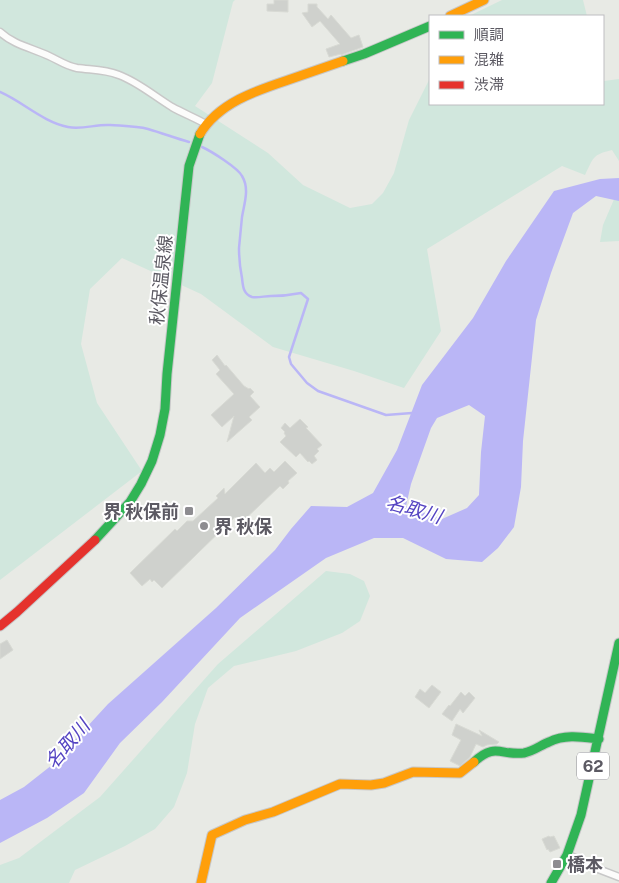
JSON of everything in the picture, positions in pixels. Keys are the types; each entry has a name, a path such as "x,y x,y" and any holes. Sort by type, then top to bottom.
{"main road":[{"path":"452,15 484,0"},
{"name":"秋保温泉線","path":"0,626 94,541 130,502 152,460 160,435 165,409 189,166 198,137 206,124 230,104 258,90 364,54 429,26"},
{"name":"62","path":"551,883 576,833 584,805 619,643"},
{"path":"201,883 212,835 245,820 272,812 333,786 384,783 413,772 460,773 484,754 493,751 530,752 562,737 576,736 599,739"}],"street":[{"path":"0,32 8,39 75,68 105,70 120,75 173,108 206,124"},
{"path":"567,854 619,877"}],"green space":[{"path":"0,0 235,0 212,83 195,106 268,153 303,185 350,208 372,204 383,193 394,173 409,120 429,80 429,105 604,105 604,81 619,79 619,161 612,150 597,155 585,175 562,166 427,249 441,331 404,388 273,347 201,294 122,258 90,289 81,344 97,403 142,471 0,580"},
{"path":"502,0 583,0 587,15 471,15"},
{"path":"619,180 619,241 600,242 603,225 615,197"},
{"path":"326,571 350,574 364,581 370,596 360,621 342,633 296,651 234,666 208,688 195,724 187,773 174,807 155,829 75,870 69,883 0,883 0,865 19,858 100,797 218,664"}],"water":[{"name":"名取川","path":"619,178 619,201 596,196 573,213 551,273 536,320 523,441 521,487 514,527 498,548 482,562 446,559 403,538 374,538 326,558 240,618 162,702 120,743 84,793 47,818 0,843 0,800 24,787 52,765 108,704 216,608 275,550 311,506 347,507 373,493 397,450 422,385 473,318 506,261 554,191 600,179","holes":["469,405 485,416 479,495 467,508 442,519 406,506 411,484 431,428 437,418"]}],"building":[{"path":"274,0 288,0 288,12 267,11 267,4 274,4"},
{"path":"308,4 317,4 317,7 328,19 331,15 351,38 359,35 363,47 329,57 326,49 340,44 320,21 312,27 302,13 308,12"},
{"path":"217,355 244,386 254,392 250,396 260,407 249,417 252,420 227,442 234,416 222,427 211,415 234,394 216,374 220,370 212,360"},
{"path":"300,419 322,445 317,449 319,451 314,456 317,460 312,464 300,453 296,457 280,442 286,436 281,428 285,423 290,428"},
{"name":"界 秋保","path":"285,461 297,473 288,481 289,483 283,489 280,486 241,523 235,517 162,588 154,580 152,582 150,579 142,586 130,573 175,529 177,531 187,521 193,521 218,498 216,496 224,488 225,494 256,463 265,473 270,468 274,472"},
{"path":"7,640 13,650 0,659 0,644"},
{"path":"432,685 441,692 429,708 415,697 420,689 425,693"},
{"path":"461,692 465,696 469,692 475,698 463,713 460,709 452,721 442,714"},
{"path":"456,724 482,736 479,730 499,742 483,747 476,744 470,757 460,766 450,761 461,740 452,735"},
{"path":"554,836 560,848 550,852 547,850 542,839"}],"waterway":[{"path":"0,92 50,121 68,127 78,128 105,125 139,127 189,142"},
{"path":"202,147 218,156 240,173 246,186 239,248 245,292 252,297 301,293 308,299 289,357 291,364 307,383 318,391 386,415 415,414"}],"traffic: fast":[{"path":"343,61 429,26"},
{"path":"95,540 130,502 152,461 160,435 165,409 189,166 200,134"},
{"path":"551,883 567,855 581,815 619,643"},
{"path":"474,762 481,756 493,751 524,753 555,739 574,737 599,739"}],"traffic: slow":[{"path":"452,15 484,0"},
{"path":"200,134 208,123 228,105 266,88 343,61"},
{"path":"201,883 212,835 245,820 273,812 340,784 371,785 384,783 413,772 460,773 474,762"}],"traffic: jam":[{"path":"0,626 95,540"}],"place":[{"name":"界 秋保前","path":"189,511"},
{"name":"界 秋保","path":"204,526"},
{"name":"橋本","path":"557,864"}]}
